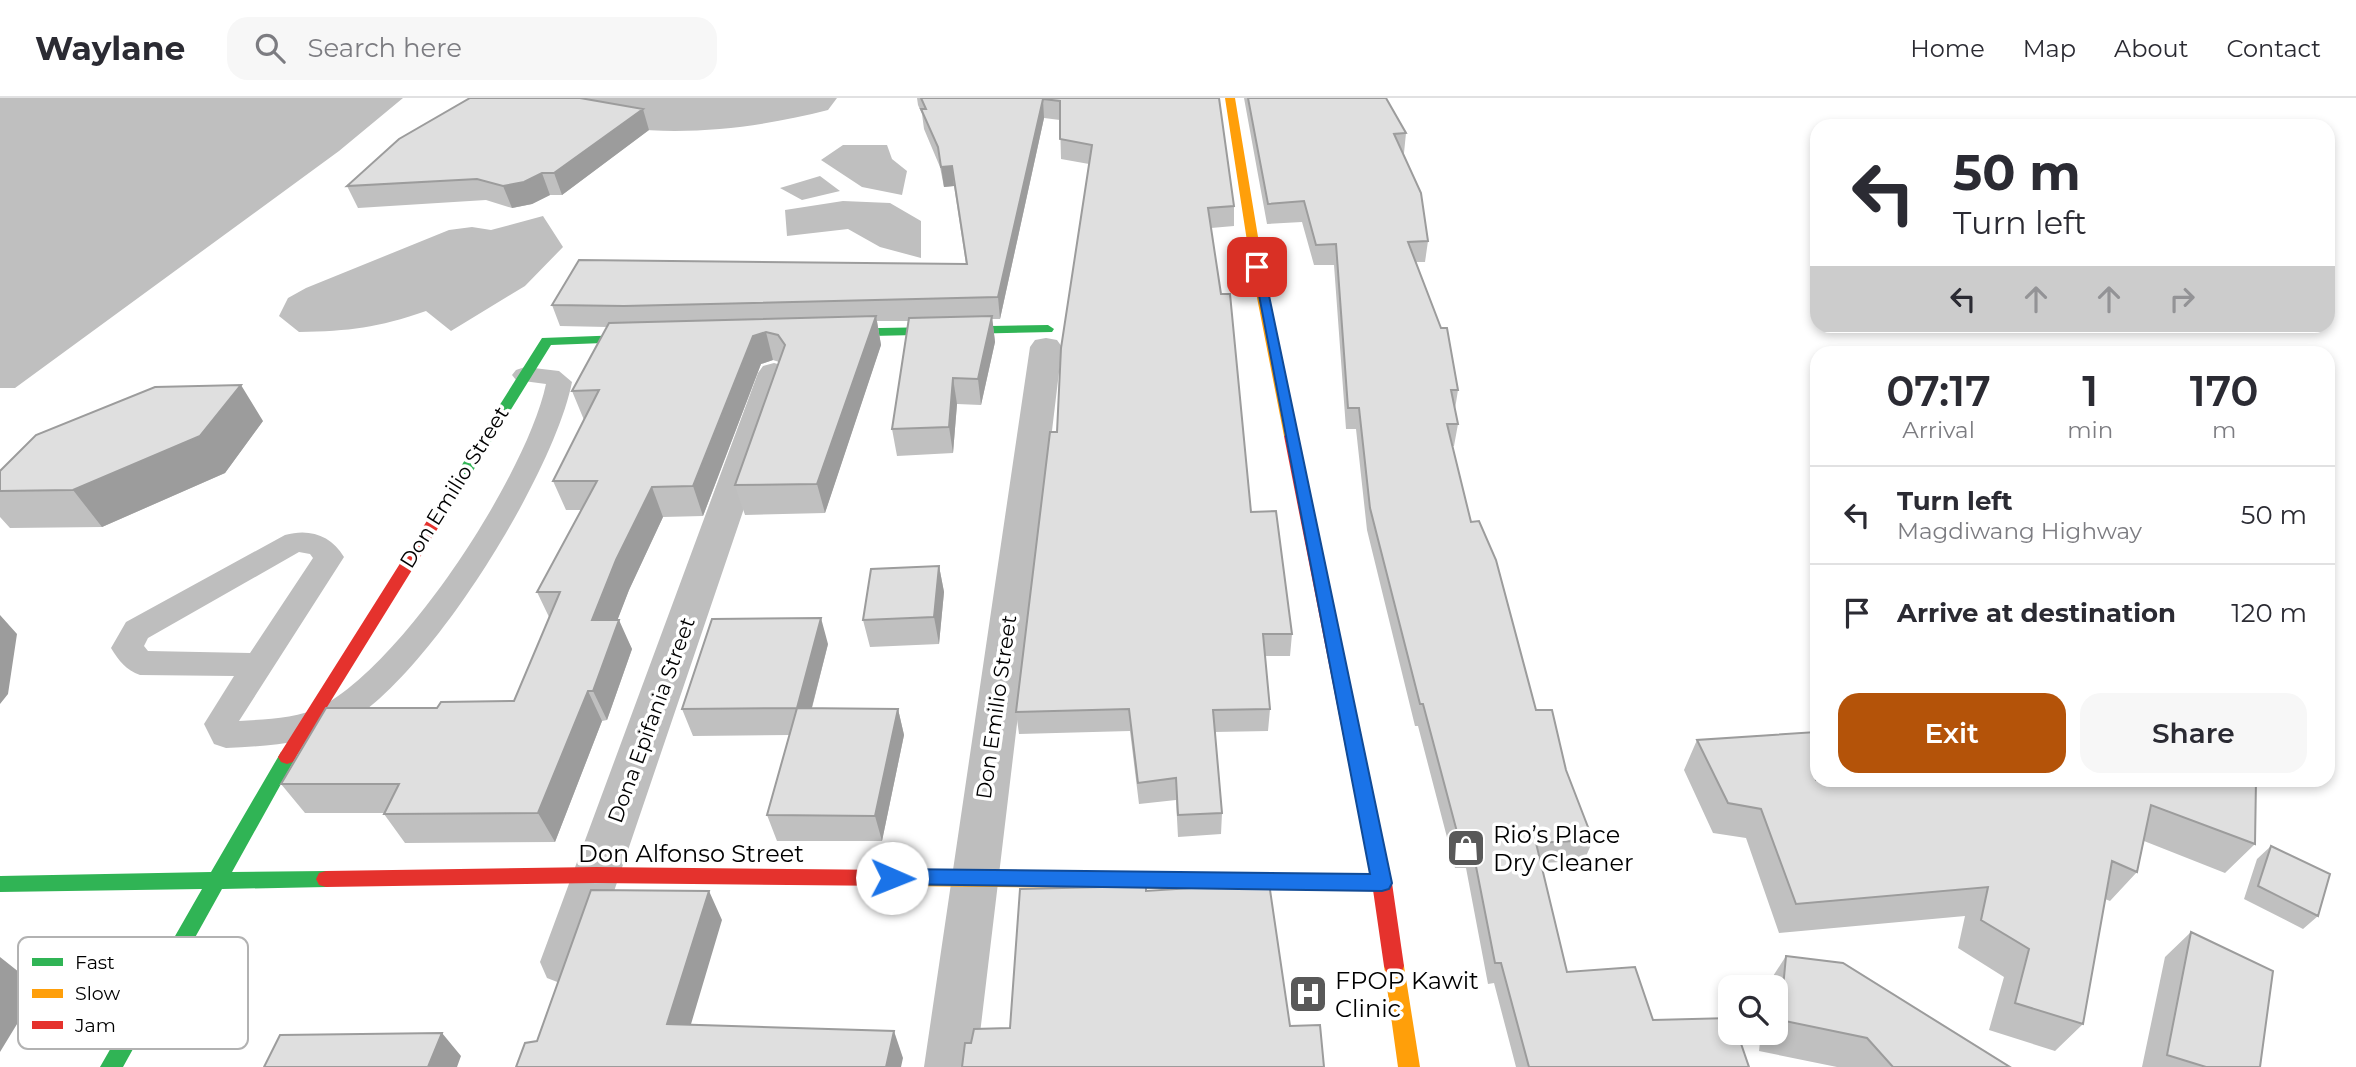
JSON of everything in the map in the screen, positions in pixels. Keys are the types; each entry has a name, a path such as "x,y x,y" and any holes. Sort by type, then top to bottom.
{"street":[{"path":"1230,98 1257,267 1382,883 1409,1067"},
{"name":"Don Emilio Street","path":"808,333 1047,338 972,879 950,1067"},
{"name":"Don Emilio Street","path":"185,937 302,730 547,341 671,337"},
{"name":"Dona Epifania Street","path":"551,1003 774,373"},
{"name":"Don Alfonso Street","path":"0,884 216,883 596,874 1382,883"},
{"name":"Don Emilio Street","path":"111,1067 121,1049"}],"lane":[{"path":"257,665 140,663 127,648 137,629 295,542 319,545 329,557 220,724 226,735 302,730 347,707 407,653 453,594 527,464 559,395 559,382 550,376 524,375"}],"shaded area":[{"path":"0,98 403,98 339,151 15,388 0,388"},
{"path":"843,145 887,145 892,159 907,171 902,195 862,187 821,160"},
{"path":"820,176 840,191 802,200 780,188"},
{"path":"843,201 890,203 921,221 921,258 880,247 848,229 787,236 785,210"},
{"path":"543,216 563,247 525,286 451,331 426,311 378,325 317,332 299,332 279,316 288,298 306,288 449,230 472,227 491,230"}],"building":[{"path":"470,98 580,98 643,109 554,173 542,173 524,182 503,186 477,179 347,186 399,139"},
{"path":"921,98 1219,98 1234,206 1208,208 1221,294 1230,294 1251,512 1276,511 1292,634 1263,634 1270,709 1213,710 1222,813 1178,815 1176,778 1138,783 1129,709 1016,712 1050,432 1057,432 1061,348 1092,145 1060,139 1060,101 1043,99 998,297 624,306 552,305 579,260 967,264 952,166 941,167 938,147 921,109 926,109"},
{"path":"1248,98 1386,98 1406,133 1394,134 1421,193 1428,241 1408,242 1441,328 1447,328 1458,390 1451,390 1458,424 1447,424 1471,522 1479,521 1496,560 1536,710 1552,710 1566,770 1593,840 1536,843 1567,972 1635,967 1653,1020 1718,1018 1718,1045 1741,1045 1749,1067 1529,1067 1501,963 1495,963 1472,846 1461,847 1423,704 1420,704 1370,508 1359,408 1348,408 1336,244 1316,245 1304,201 1268,204"},
{"path":"876,316 817,484 735,485 785,345 778,335 766,332 753,336 693,486 652,487 616,560 592,620 619,620 593,691 588,691 538,813 384,814 399,784 281,784 326,708 437,708 441,702 514,701 560,592 537,592 597,481 553,481 599,390 572,391 609,323"},
{"path":"992,316 978,379 953,378 949,427 892,429 909,318"},
{"path":"241,385 200,436 73,490 0,491 0,471 36,435 155,387"},
{"path":"939,566 934,617 863,620 871,569"},
{"path":"821,618 797,708 682,709 712,619"},
{"path":"797,708 898,709 875,816 767,815"},
{"path":"1810,732 1810,787 2256,787 2255,844 2151,805 2137,872 2112,861 2083,1024 2015,1003 2029,949 1981,920 1988,887 1796,904 1761,809 1728,803 1697,740"},
{"path":"2271,846 2330,874 2318,916 2258,886"},
{"path":"1269,883 1290,1026 1320,1025 1324,1067 962,1067 965,1043 971,1043 974,1029 1010,1028 1020,889 1146,886 1146,891"},
{"path":"591,890 709,891 667,1024 894,1031 886,1067 516,1067 525,1043 537,1041"},
{"path":"2191,932 2273,971 2260,1067 2206,1067 2167,1055"},
{"path":"1786,956 1843,963 2010,1067 1893,1067 1867,1038 1788,1022 1788,975 1784,975"},
{"path":"442,1033 428,1067 264,1067 280,1035"}],"waterway":[{"path":"594,98 601,108 678,112 732,110 808,98"}],"traffic: fast":[{"path":"826,333 1048,329"},
{"path":"435,520 547,341 651,338"},
{"path":"185,937 287,757"},
{"path":"0,884 326,879"},
{"path":"111,1067 121,1049"}],"traffic: slow":[{"path":"1230,98 1257,267 1291,436"},
{"path":"897,878 1382,883"},
{"path":"1394,966 1409,1067"}],"traffic: jam":[{"path":"1291,436 1382,883 1394,966"},
{"path":"287,757 435,520"},
{"path":"326,879 596,875 897,878"}],"place":[{"name":"Rio’s Place Dry Cleaner","path":"1466,848"},
{"name":"FPOP Kawit Clinic","path":"1308,994"}],"route":[{"path":"892,878 1382,883 1257,267"}]}
